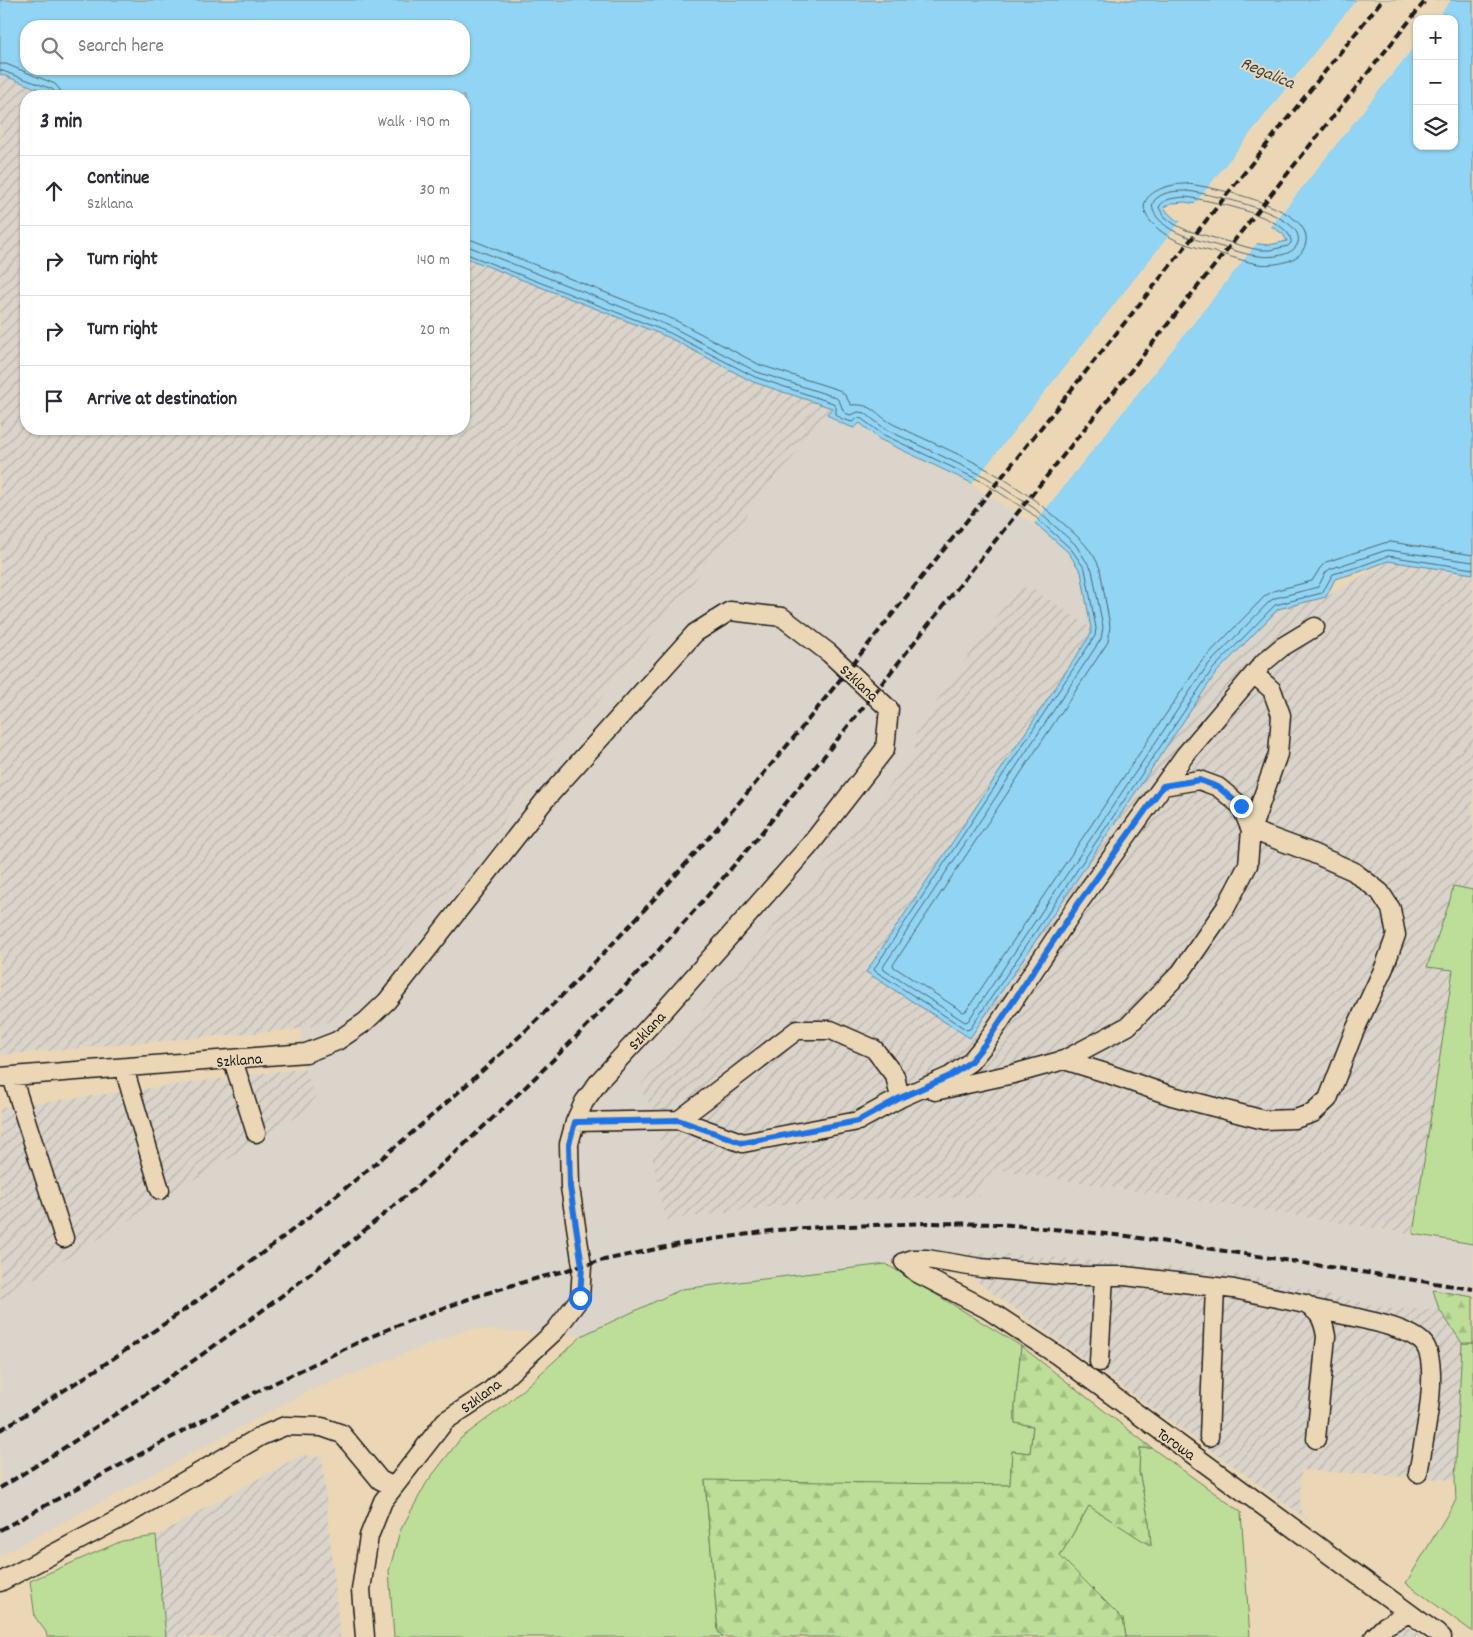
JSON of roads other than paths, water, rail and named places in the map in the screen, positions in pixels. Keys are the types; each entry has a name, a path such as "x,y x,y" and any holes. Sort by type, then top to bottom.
{"lane":[{"name":"Szklana","path":"6,1077 306,1053 337,1041 365,1022 387,1001 545,800 695,633 730,612 782,617 829,653 890,709 885,749 810,845 600,1080 584,1102 575,1122 569,1144 569,1179 572,1208 582,1266 580,1298 555,1331 489,1392 445,1421 383,1501 369,1536 361,1590 365,1637"},
{"path":"575,1122 678,1120 743,1143 858,1121 900,1098 950,1076 970,1062 985,1044 1078,904 1185,755 1264,662 1282,647 1315,627"},
{"path":"900,1098 1013,1074 1064,1060 1128,1026 1182,972 1226,908 1248,865 1251,830 1278,754 1281,715 1272,690 1254,674"},
{"path":"1064,1060 1106,1072 1172,1096 1264,1120 1295,1119 1314,1113 1328,1100 1354,1032 1384,968 1396,936 1391,909 1380,892 1353,871 1310,852 1251,830 1241,806 1218,787 1199,780 1163,786"},
{"path":"678,1120 797,1030 831,1030 874,1049 895,1076 900,1098"},
{"path":"233,1060 256,1133"},
{"path":"124,1068 160,1190"},
{"path":"6,1077 64,1238"},
{"name":"Torowa","path":"1104,1276 1070,1276 981,1268 927,1259 913,1259 904,1262 917,1273 987,1309 1057,1355 1442,1637"},
{"path":"1099,1362 1104,1276 1125,1276 1215,1287 1305,1304 1315,1310 1396,1328 1411,1334 1424,1344 1429,1354 1431,1372 1429,1407 1418,1473"},
{"path":"1209,1437 1215,1287"},
{"path":"1315,1310 1323,1322 1326,1336 1316,1439"},
{"path":"0,1582 125,1516 261,1436 285,1426 322,1427 342,1434 380,1480 394,1487"},
{"path":"1374,1637 1385,1626 1409,1613"}],"water":[{"name":"Regalica","path":"0,0 1473,0 1473,574 1388,561 1335,579 1326,597 1278,609 1216,673 970,1038 866,972 1091,634 1081,572 1068,552 1028,517 980,487 879,439 860,423 854,428 840,423 827,414 832,408 753,382 668,337 470,259 470,90 41,90 0,74","holes":["1185,202 1268,224 1283,234 1287,241 1269,245 1251,243 1188,225 1176,220 1164,207 1172,203"]}],"railway":[{"path":"0,1430 138,1342 205,1295 335,1196 399,1144 460,1090 521,1035 594,963 665,887 800,730 1382,0"},
{"path":"0,1488 69,1445 202,1354 331,1257 455,1153 542,1071 624,987 729,871 791,797 1426,0"},
{"path":"0,1530 250,1395 398,1325 513,1285 604,1260 680,1244 777,1230 820,1227 929,1223 1000,1224 1127,1236 1473,1289"}]}
